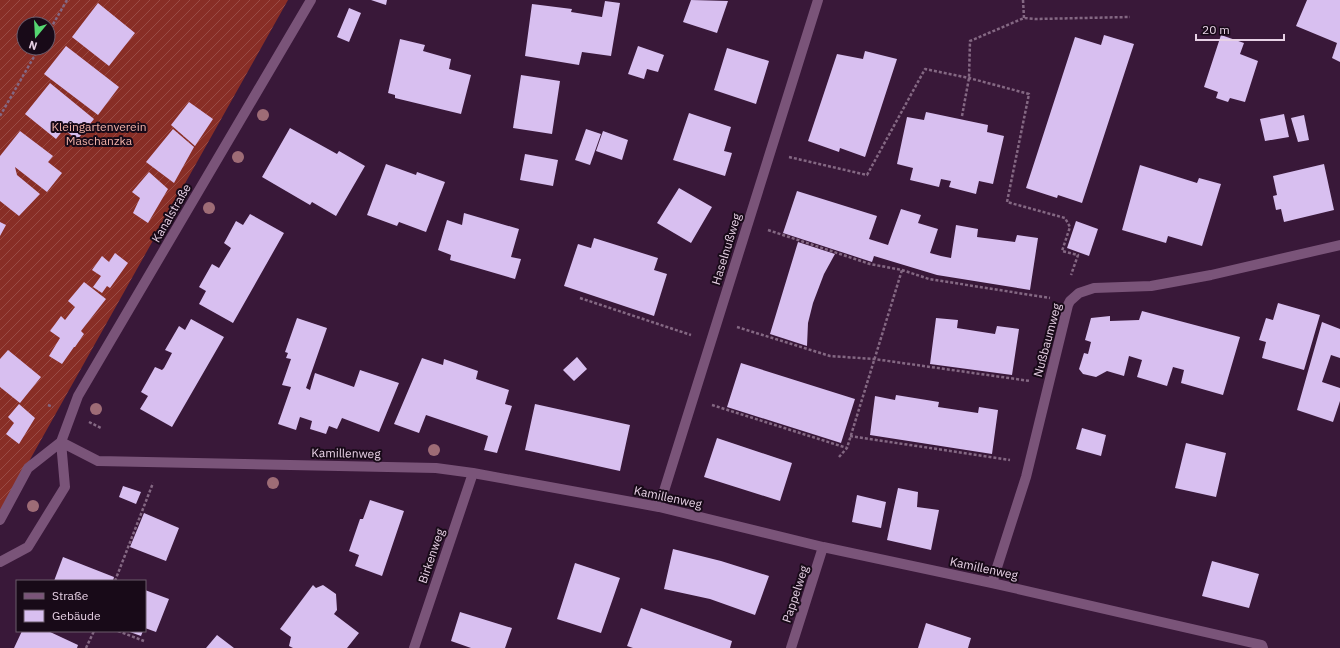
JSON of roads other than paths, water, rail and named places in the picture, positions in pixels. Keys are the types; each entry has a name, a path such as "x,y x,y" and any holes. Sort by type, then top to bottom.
{"street":[{"name":"Kanalstraße","path":"0,562 28,547 65,486 62,442 78,396 311,0"},
{"name":"Haselnußweg","path":"658,506 818,0"},
{"name":"Nußbaumweg","path":"992,583 1030,463 1068,305 1078,293 1094,288 1151,286 1189,280 1340,245"},
{"name":"Kamillenweg","path":"62,442 98,461 436,468 473,473 658,506 823,547 992,583 1263,647"},
{"path":"0,520 28,468 62,442"},
{"name":"Birkenweg","path":"414,648 473,473"},
{"name":"Pappelweg","path":"791,648 823,547"}],"park label":[{"name":"Kleingartenverein Maschanzka","path":"99,133"}]}
